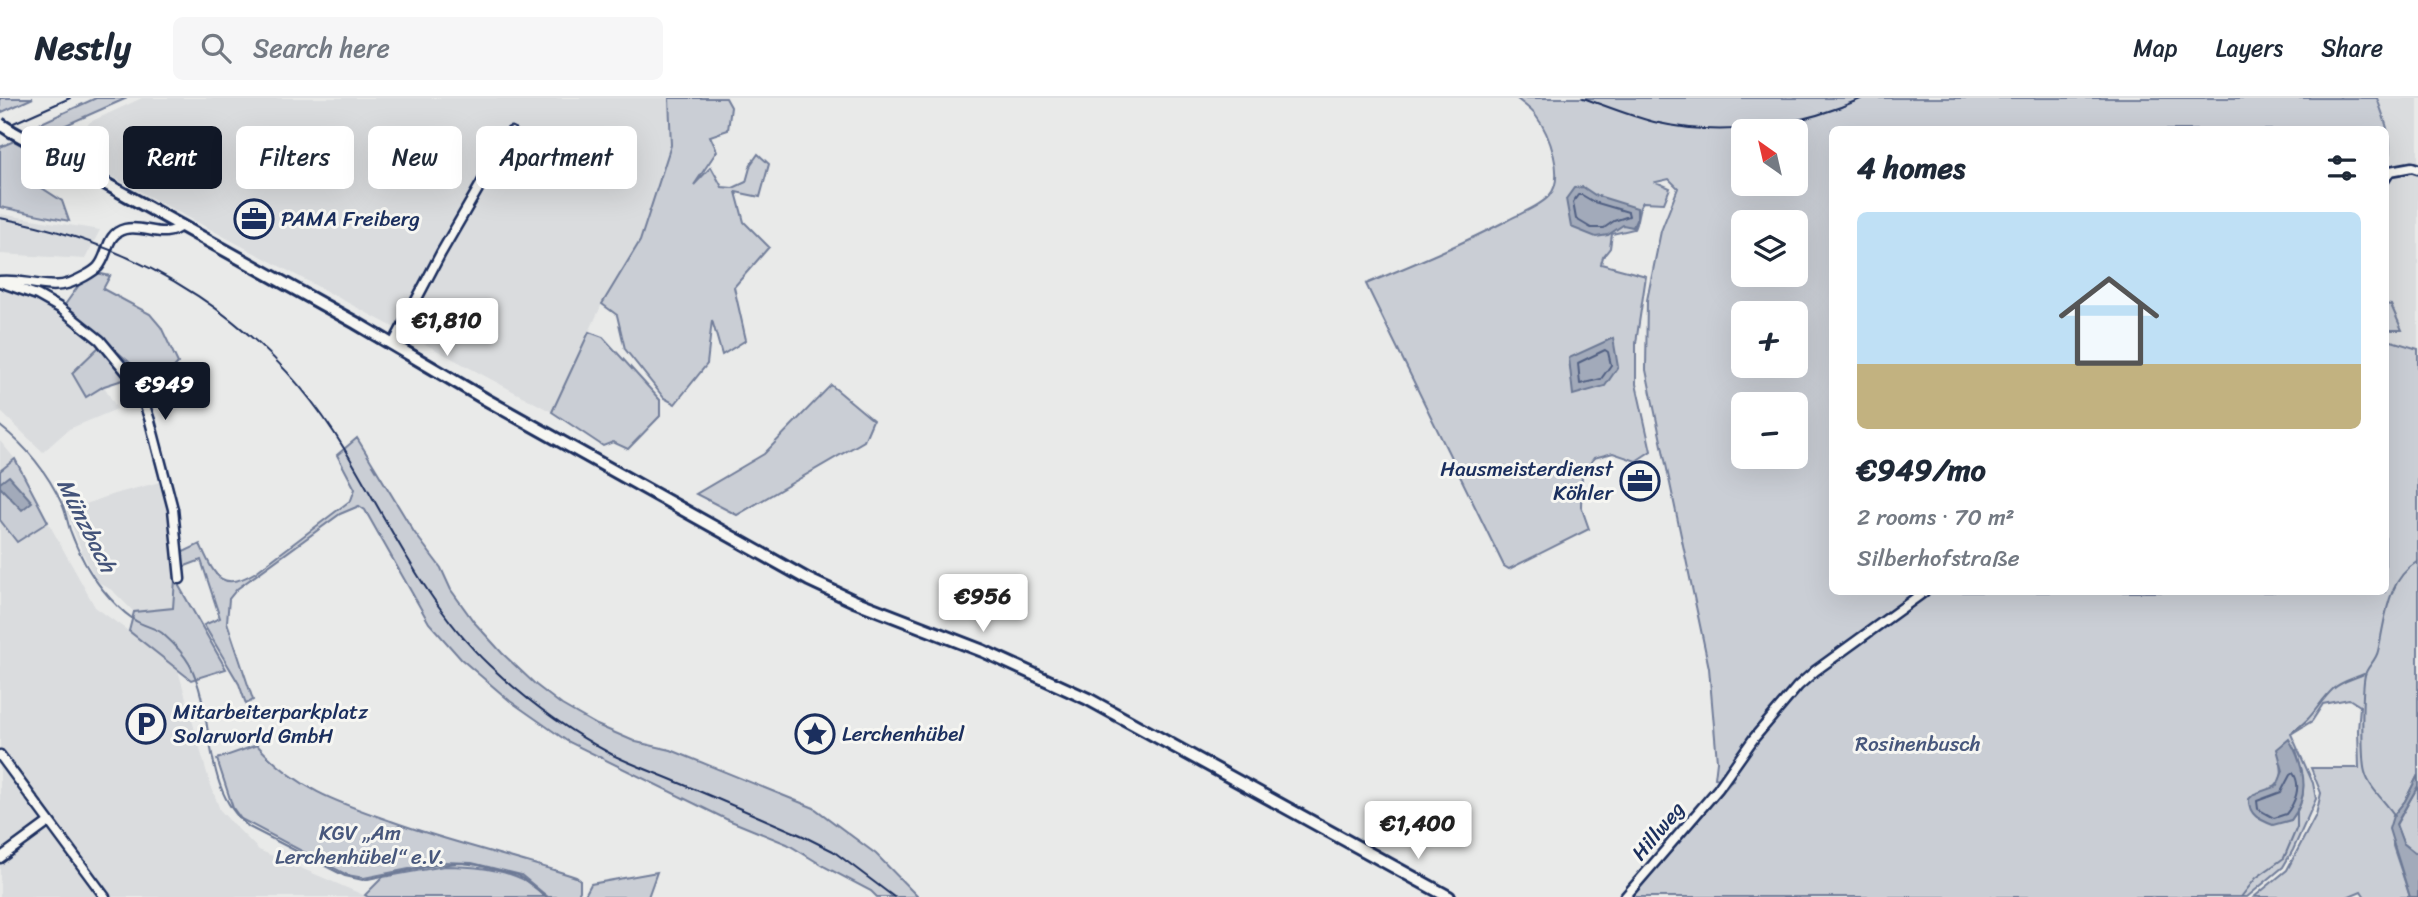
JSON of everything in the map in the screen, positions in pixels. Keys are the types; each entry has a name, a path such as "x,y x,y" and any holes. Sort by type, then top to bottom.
{"main road":[{"path":"0,124 821,585 854,601 983,651 1088,699 1449,897"}],"street":[{"path":"2389,172 2412,167 2418,169"},
{"path":"393,344 478,189"},
{"path":"0,281 14,279 42,284 68,284 99,266 109,241 117,232 132,228 169,233 182,225"},
{"path":"0,281 37,295 60,308 100,340 139,387 173,509 180,579"},
{"name":"Hillweg","path":"1625,897 1718,789 1754,738 1798,686 1920,595"},
{"path":"0,755 105,897"},
{"path":"0,858 49,822"}],"shaded area":[{"path":"142,98 669,98 671,145 640,241 602,304 552,412 135,189 222,189 222,126 123,126 123,182 109,175 109,126 87,126 90,122"},
{"path":"2377,98 2418,98 2418,349 2389,340 2389,126 2387,126"},
{"path":"0,214 100,230 85,259 0,254"},
{"path":"0,282 37,295 100,340 100,346 72,374 104,386 117,409 69,429 43,452 0,411"},
{"path":"0,441 15,459 0,471"},
{"path":"164,481 173,509 178,570 174,570 173,608 134,612 113,591 97,581 66,511 114,494"},
{"path":"0,520 17,542 48,522 95,607 178,670 208,777 220,810 230,821 259,850 368,897 0,897"}],"green space":[{"path":"0,98 33,98 0,113"},
{"path":"96,98 127,98 64,126 35,126"},
{"path":"669,98 726,98 731,107 728,130 710,136 717,151 694,185 711,167 722,187 733,188 746,182 751,164 758,154 769,164 760,197 736,192 744,222 769,247 734,287 746,340 722,355 712,320 707,364 675,404 664,398 625,349 617,315 602,304 640,241 671,145"},
{"name":"Rosinenbusch","path":"1516,98 2377,98 2386,126 1829,126 1829,595 2389,595 2389,340 2418,349 2418,775 2405,801 2393,816 2393,846 2410,897 2365,897 2361,891 2347,897 2254,897 2287,870 2316,815 2321,793 2311,768 2359,768 2360,706 2349,699 2323,704 2312,721 2291,734 2313,783 2316,799 2283,867 2247,897 1631,897 1733,780 1724,774 1719,779 1715,778 1717,761 1709,668 1646,370 1647,300 1661,231 1678,188 1669,179 1656,182 1670,188 1664,203 1643,202 1634,229 1612,234 1610,248 1601,264 1646,276 1636,343 1636,384 1651,451 1636,461 1613,453 1594,458 1582,474 1581,506 1589,529 1509,569 1504,566 1366,284 1473,237 1545,200 1554,188 1556,167 1546,133 1536,116","holes":["2296,750 2301,768 2303,795 2291,820 2266,792 2279,783 2282,775 2280,760"]},
{"path":"14,141 21,145 21,189 44,189 62,201 69,221 0,207 0,147"},
{"path":"87,274 110,276 103,289 150,314 161,327 178,363 157,386 64,306"},
{"path":"2389,305 2391,305 2402,330 2389,330"},
{"path":"589,332 603,337 660,400 660,416 628,449 613,442 603,446 552,412"},
{"path":"100,346 129,378 104,386 86,397 72,373"},
{"path":"831,385 873,420 864,441 737,515 696,494 764,454"},
{"path":"357,438 414,532 441,568 451,590 474,622 536,685 562,705 597,725 636,742 671,750 814,808 876,854 918,897 877,897 871,891 787,844 726,819 567,741 510,701 461,659 429,623 365,510 359,506 340,514 237,589 229,599 227,622 253,700 246,704 239,684 204,625 220,618 201,560 180,568 179,554 200,544 214,572 226,581 244,578 256,572 351,500 355,489 337,455"},
{"path":"15,459 48,522 17,542 0,520 0,471"},
{"path":"175,579 226,669 191,680 129,631 134,612 173,608"},
{"name":"KGV „Am Lerchenhübel“ e.V.","path":"257,745 287,773 335,800 414,829 576,877 580,880 580,891 577,897 548,897 521,875 472,863 444,862 364,878 347,875 241,819 233,808 217,759"},
{"path":"2418,786 2416,853 2403,843 2396,825"},
{"path":"444,866 509,874 530,883 545,897 365,895 383,877"},
{"path":"657,872 648,897 584,897 591,884"}],"water":[{"path":"1583,187 1595,195 1637,208 1633,227 1623,225 1608,235 1596,237 1571,227 1566,199 1574,188"},
{"path":"1613,338 1618,367 1605,386 1573,395 1569,358"},
{"path":"9,476 32,502 22,510 0,487 0,483"},
{"path":"2289,739 2301,769 2303,790 2291,820 2273,825 2253,813 2249,799 2254,794 2277,786 2283,771 2277,749"},
{"path":"2418,775 2418,786 2396,824 2403,843 2415,853 2418,851 2418,897 2410,897 2389,829 2393,816 2405,801"}],"waterway":[{"name":"Münzbach","path":"0,426 36,461 50,482 63,507 80,554 103,590 133,619 162,633 190,665 198,685 211,751 223,793 234,811 249,827 345,876 363,880 436,865 461,863 518,875 547,897"},
{"path":"2395,816 2374,789 2365,772 2362,739 2364,682 2366,672 2377,655 2393,590 2407,569 2418,561"},
{"path":"2293,731 2305,722 2333,689 2364,674"},
{"path":"2241,897 2256,878 2284,858 2297,827 2297,809"}],"railway":[{"path":"0,129 70,98"},
{"path":"1583,98 1654,122 1707,129 1786,123 1863,98"},
{"path":"0,218 53,230 104,248 153,270 198,296 240,327 279,364 314,404 345,450 427,590 446,616 489,665 533,703 613,755 833,851 894,897"}],"place":[{"name":"PAMA Freiberg","path":"254,219"},
{"name":"Hausmeisterdienst Köhler","path":"1640,481"},
{"name":"Mitarbeiterparkplatz Solarworld GmbH","path":"146,724"},
{"name":"Lerchenhübel","path":"815,734"}]}
